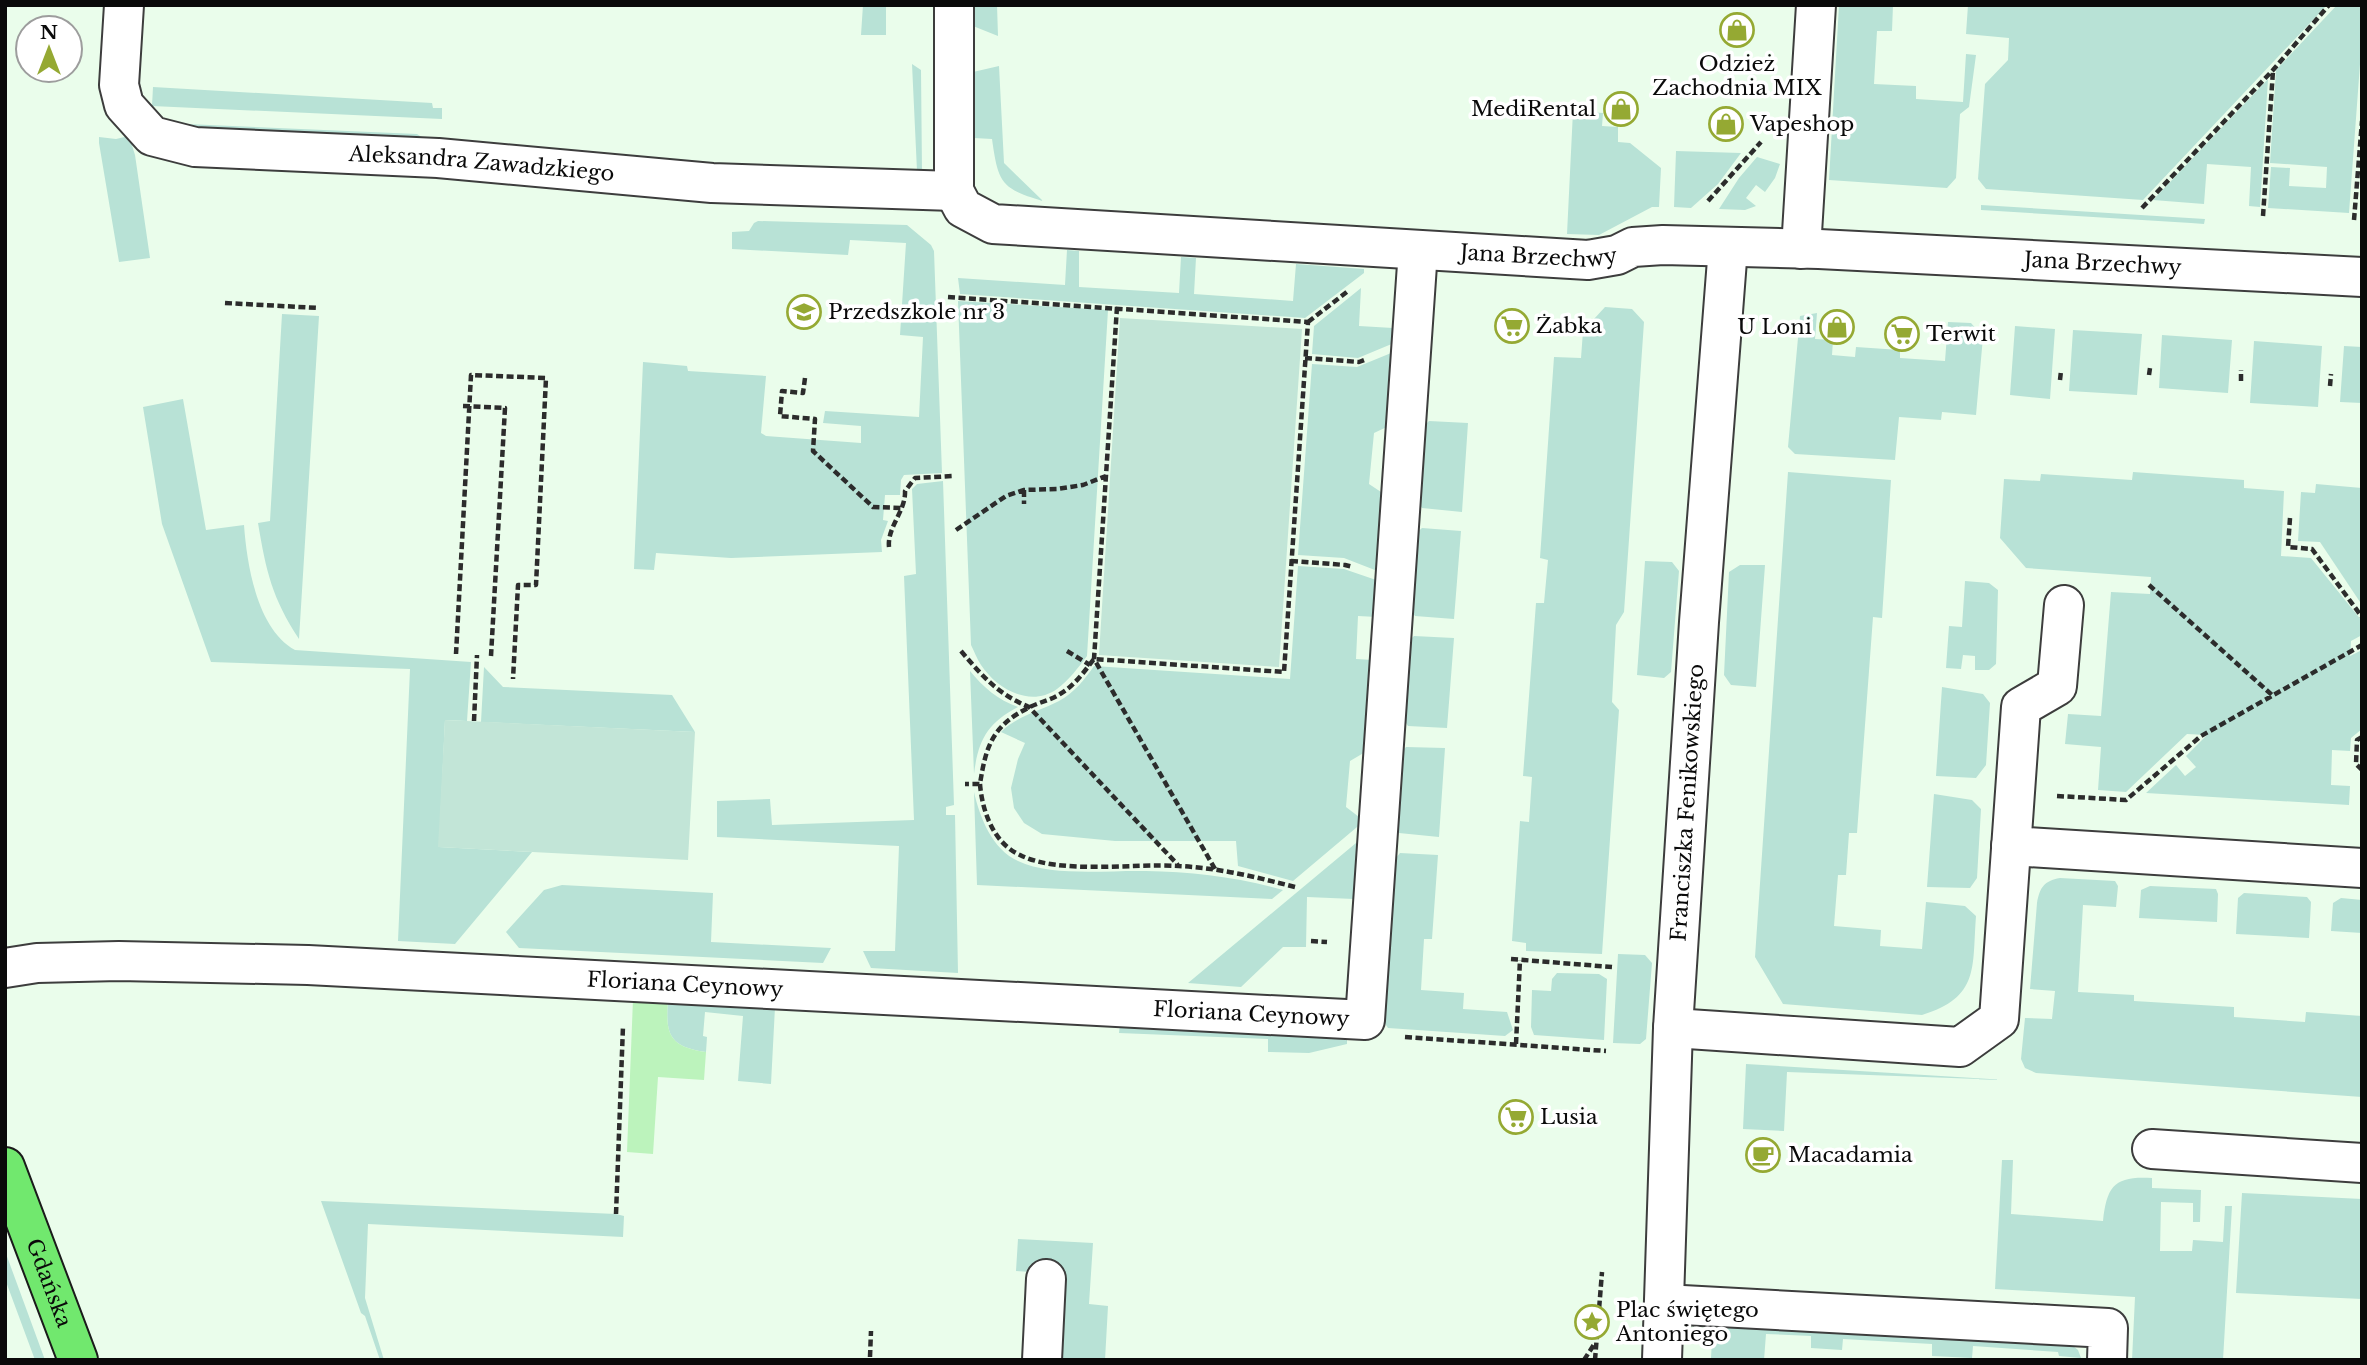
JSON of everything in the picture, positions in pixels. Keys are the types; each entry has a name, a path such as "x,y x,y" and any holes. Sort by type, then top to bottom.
{"main road":[{"name":"Gdańska","path":"5,1167 78,1360"}],"street":[{"name":"Aleksandra Zawadzkiego","path":"124,5 119,85 124,105 152,136 195,148 438,158 712,183 954,191"},
{"path":"954,5 954,191"},
{"path":"1801,248 1816,5"},
{"name":"Jana Brzechwy","path":"954,191 964,208 993,224 1418,250 1588,260 1617,255 1633,247 1663,244 1801,248 2362,277"},
{"name":"Franciszka Fenikowskiego","path":"1662,1360 1673,1028 1699,622 1728,247"},
{"path":"1379,1028 1393,580 1418,250"},
{"path":"1673,1028 1960,1047 1998,1019 2021,707 2057,686 2064,605"},
{"path":"2011,846 2362,868"},
{"name":"Floriana Ceynowy","path":"5,968 37,962 146,961 308,965 625,981 1379,1028"},
{"path":"2152,1149 2362,1163"},
{"path":"1042,1360 1046,1279"},
{"path":"1664,1304 2108,1328 2107,1360"}],"path":[{"path":"2141,208 2273,70 2329,5"},
{"path":"2263,216 2273,70"},
{"path":"2354,220 2362,121"},
{"path":"1705,205 1760,144 1764,135"},
{"path":"948,297 1308,322 1293,502 1284,672 1094,659"},
{"path":"225,303 319,308"},
{"path":"1117,307 1108,489 1094,659 1077,681 1060,695 1008,719 993,734 984,756 980,784 982,802 991,826 1009,849 1020,856 1045,863 1230,870 1295,887"},
{"path":"1305,358 1359,362 1411,342"},
{"path":"2150,368 2150,375"},
{"path":"2241,370 2241,381"},
{"path":"2060,380 2061,371"},
{"path":"2330,386 2331,374"},
{"path":"456,654 466,406 471,375 546,379 536,586 518,585 513,679"},
{"path":"805,379 803,393 782,391 780,416 815,419 813,451 873,507 902,508"},
{"path":"466,406 505,408 491,656"},
{"path":"889,547 888,537 905,502 905,491 915,478 954,476"},
{"path":"956,530 1006,496 1024,490 1083,485 1107,476"},
{"path":"1024,490 1024,505"},
{"path":"2290,518 2288,547 2312,549 2362,618"},
{"path":"1291,561 1345,565 1393,580"},
{"path":"2149,585 2272,695"},
{"path":"2014,793 2126,800 2201,736 2362,645"},
{"path":"961,651 988,682 1007,698 1029,707 1178,866"},
{"path":"1067,651 1090,665"},
{"path":"474,721 477,655"},
{"path":"1094,659 1216,869"},
{"path":"2362,737 2357,740 2356,764 2362,771"},
{"path":"965,784 980,784"},
{"path":"1511,959 1612,967"},
{"path":"1516,1044 1520,960"},
{"path":"615,1214 625,981"},
{"path":"1379,1028 1516,1044 1606,1051"},
{"path":"1595,1360 1602,1272"},
{"path":"870,1357 871,1331"},
{"path":"1584,1360 1595,1342"}],"shaded area":[{"path":"863,5 886,5 886,35 861,35"},
{"path":"973,5 997,5 998,36 973,26"},
{"path":"1839,5 1893,5 1892,31 1877,31 1874,84 1916,86 1916,99 1963,102 1966,54 1976,55 1969,107 1960,114 1956,178 1947,188 1829,180"},
{"path":"1968,5 2327,5 2143,200 1986,189 1978,179 1985,84 2008,60 2009,38 1966,34"},
{"path":"2337,5 2362,5 2349,213 2268,208 2271,167 2290,168 2289,186 2326,188 2327,167 2270,163 2276,70"},
{"path":"912,64 921,70 922,172 765,169 761,165 917,171"},
{"path":"999,66 1004,163 1043,201 1010,187 999,174 992,139 974,138 973,72"},
{"path":"2268,79 2260,207 2249,206 2251,167 2207,164 2204,204 2153,200"},
{"path":"153,87 432,103 433,108 442,108 442,119 152,106"},
{"path":"1573,111 1603,113 1602,126 1618,127 1618,142 1630,143 1661,168 1659,207 1652,207 1599,235 1567,234"},
{"path":"163,123 417,134 423,138 424,143 186,131"},
{"path":"129,136 135,155 150,258 119,262 99,137 116,139"},
{"path":"1676,151 1741,153 1718,184 1691,208 1674,207"},
{"path":"1757,157 1780,164 1775,178 1765,192 1756,185 1746,198 1756,206 1745,210 1719,209 1739,178"},
{"path":"1981,205 2205,219 2204,224 1981,210"},
{"path":"758,221 907,225 931,245 934,251 942,473 904,475 900,495 885,495 883,520 888,521 881,540 882,552 731,558 656,553 654,570 634,569 643,362 687,366 688,371 766,376 761,433 766,436 861,443 861,426 823,423 825,411 919,417 923,337 900,335 906,243 850,240 848,255 732,249 732,232 749,231"},
{"path":"1067,250 1079,251 1079,287 1179,293 1181,257 1196,258 1194,294 1293,301 1296,264 1364,269 1364,273 1305,318 960,294 958,278 1065,285"},
{"path":"1361,288 1359,326 1393,328 1395,297 1398,297 1394,343 1358,358 1312,354 1314,326"},
{"path":"958,301 1108,310 1087,656 1057,689 1036,697 1015,693 996,682 980,663 971,645"},
{"path":"1605,307 1632,309 1644,322 1624,612 1616,625 1612,702 1619,710 1602,954 1526,951 1526,943 1512,941 1520,821 1529,822 1532,777 1523,776 1536,603 1544,603 1548,560 1540,558 1554,357 1581,358 1583,331"},
{"path":"1817,313 1815,339 1833,340 1832,355 1855,357 1856,347 1900,350 1900,358 1945,361 1948,322 1971,323 1983,337 1976,415 1942,412 1941,420 1899,417 1895,460 1795,454 1788,447 1800,316"},
{"path":"282,314 319,316 299,639 271,584 258,523 270,521"},
{"path":"1120,318 1302,329 1279,667 1099,655"},
{"path":"2015,326 2055,329 2050,399 2010,395"},
{"path":"2073,330 2142,334 2137,395 2069,391"},
{"path":"2162,335 2232,340 2228,393 2159,388"},
{"path":"2254,341 2322,346 2318,407 2250,403"},
{"path":"2344,346 2362,347 2362,403 2340,402"},
{"path":"1396,351 1391,425 1374,433 1369,484 1387,496 1380,572 1344,558 1298,555 1312,364 1357,367"},
{"path":"183,399 206,530 244,525 256,595 271,627 282,640 295,650 471,662 467,721 445,720 439,847 532,852 455,944 398,941 410,669 211,662 162,524 143,407"},
{"path":"1429,421 1468,423 1462,512 1422,508 1415,498 1420,430"},
{"path":"1788,472 1891,480 1882,618 1873,617 1857,833 1849,833 1846,875 1838,875 1834,926 1881,930 1880,946 1922,949 1926,902 1965,906 1976,916 1972,965 1964,989 1941,1008 1922,1015 1783,1004 1755,957"},
{"path":"2133,472 2244,480 2244,488 2284,491 2281,556 2311,558 2362,621 2362,635 2351,641 2350,656 2362,650 2362,729 2351,738 2350,751 2332,750 2331,785 2350,786 2349,805 2146,793 2176,765 2185,776 2196,767 2186,756 2207,735 2187,734 2126,792 2098,790 2101,747 2065,744 2068,714 2101,716 2111,592 2150,594 2151,577 2026,568 2000,538 2004,479 2040,481 2041,474 2132,480"},
{"path":"943,481 954,805 946,807 946,815 955,815 958,973 871,968 863,951 895,951 899,846 717,837 717,801 770,799 772,825 914,820 904,576 916,574 912,489 917,484"},
{"path":"2316,484 2362,488 2362,605 2320,542 2298,541 2301,492 2315,493"},
{"path":"1422,528 1461,531 1454,619 1415,616 1408,605 1412,537"},
{"path":"1645,561 1672,562 1679,571 1671,672 1664,678 1637,675"},
{"path":"1740,565 1765,565 1756,687 1731,685 1724,675 1729,572"},
{"path":"1298,566 1344,569 1379,581 1377,617 1358,616 1356,659 1373,660 1367,751 1350,761 1346,807 1363,822 1293,881 1238,866 1236,841 1115,841 1042,834 1024,823 1014,808 1011,788 1025,743 1001,732 1007,726 1064,698 1094,666 1290,679"},
{"path":"1965,581 1989,583 1998,590 1996,664 1989,670 1975,670 1975,656 1963,655 1961,669 1946,668 1949,626 1962,627"},
{"path":"1414,636 1454,638 1447,728 1408,726 1402,717 1406,644"},
{"path":"484,667 503,687 672,695 695,732 481,722"},
{"path":"970,671 991,692 1018,707 1007,713 986,734 978,752 974,774"},
{"path":"1942,687 1983,694 1990,703 1986,765 1976,778 1936,776"},
{"path":"445,720 695,732 688,860 438,847"},
{"path":"1406,747 1445,748 1439,837 1399,833 1395,827 1399,755"},
{"path":"974,792 988,832 994,841 1009,856 1031,866 1080,872 1146,871 1198,874 1283,890 1272,899 977,885"},
{"path":"1934,794 1972,800 1981,809 1977,878 1970,888 1927,887"},
{"path":"1362,838 1354,899 1307,897 1306,947 1283,947 1241,987 1188,983"},
{"path":"1400,853 1438,855 1432,939 1424,939 1421,990 1464,993 1463,1009 1507,1012 1513,1030 1505,1036 1388,1028 1380,1016 1392,863"},
{"path":"2060,878 2115,881 2118,886 2116,907 2083,905 2078,992 2134,995 2134,1001 2234,1007 2234,1017 2305,1022 2306,1012 2362,1016 2362,1097 2036,1073 2025,1068 2021,1059 2025,1018 2052,1019 2055,991 2030,989 2037,903 2044,886"},
{"path":"562,885 713,893 711,942 831,948 823,963 519,948 506,932 544,890"},
{"path":"2150,886 2216,889 2217,922 2139,918 2141,890"},
{"path":"2244,893 2307,897 2311,902 2309,938 2236,934 2238,898"},
{"path":"2341,898 2362,900 2362,933 2331,931 2333,903"},
{"path":"1618,954 1645,955 1652,963 1646,1039 1640,1044 1613,1043"},
{"path":"1557,973 1599,974 1607,979 1604,1040 1534,1035 1531,1027 1532,990 1551,991 1552,979"},
{"path":"668,1000 775,1007 771,1084 738,1081 743,1016 705,1012 703,1036 707,1037 706,1052 694,1050 677,1043 672,1037 668,1022"},
{"path":"1120,1024 1347,1036 1347,1044 1309,1053 1268,1052 1268,1039 1119,1033"},
{"path":"1746,1064 2006,1080 1787,1072 1784,1131 1743,1129"},
{"path":"2002,1160 2013,1160 2011,1214 2103,1221 2111,1191 2121,1181 2129,1179 2152,1178 2152,1188 2201,1190 2200,1222 2193,1222 2193,1203 2161,1202 2160,1251 2192,1251 2193,1240 2223,1242 2225,1206 2232,1206 2223,1360 2132,1360 2135,1297 1995,1289"},
{"path":"2242,1193 2362,1199 2362,1299 2236,1293"},
{"path":"321,1201 616,1214 624,1216 623,1237 368,1224 365,1298 384,1360 380,1360"},
{"path":"1018,1239 1093,1243 1089,1304 1108,1306 1105,1360 1054,1360 1060,1274 1016,1271"},
{"path":"5,1251 45,1360 35,1360 5,1279"},
{"path":"1726,1324 2067,1341 2078,1350 2081,1358 2059,1356 2058,1352 1973,1346 1972,1358 1932,1356 1932,1344 1843,1339 1842,1350 1811,1348 1811,1336 1766,1334 1764,1360 1711,1360 1715,1335"}],"sand":[{"path":"633,999 668,1000 668,1022 672,1037 684,1047 706,1052 704,1080 658,1077 653,1154 627,1152"}],"place":[{"name":"Odzież Zachodnia MIX","path":"1737,30"},
{"name":"MediRental","path":"1621,109"},
{"name":"Vapeshop","path":"1726,124"},
{"name":"Przedszkole nr 3","path":"804,312"},
{"name":"Żabka","path":"1512,326"},
{"name":"U Loni","path":"1837,327"},
{"name":"Terwit","path":"1902,334"},
{"name":"Lusia","path":"1516,1117"},
{"name":"Macadamia","path":"1763,1155"},
{"name":"Plac świętego Antoniego","path":"1592,1322"}]}
